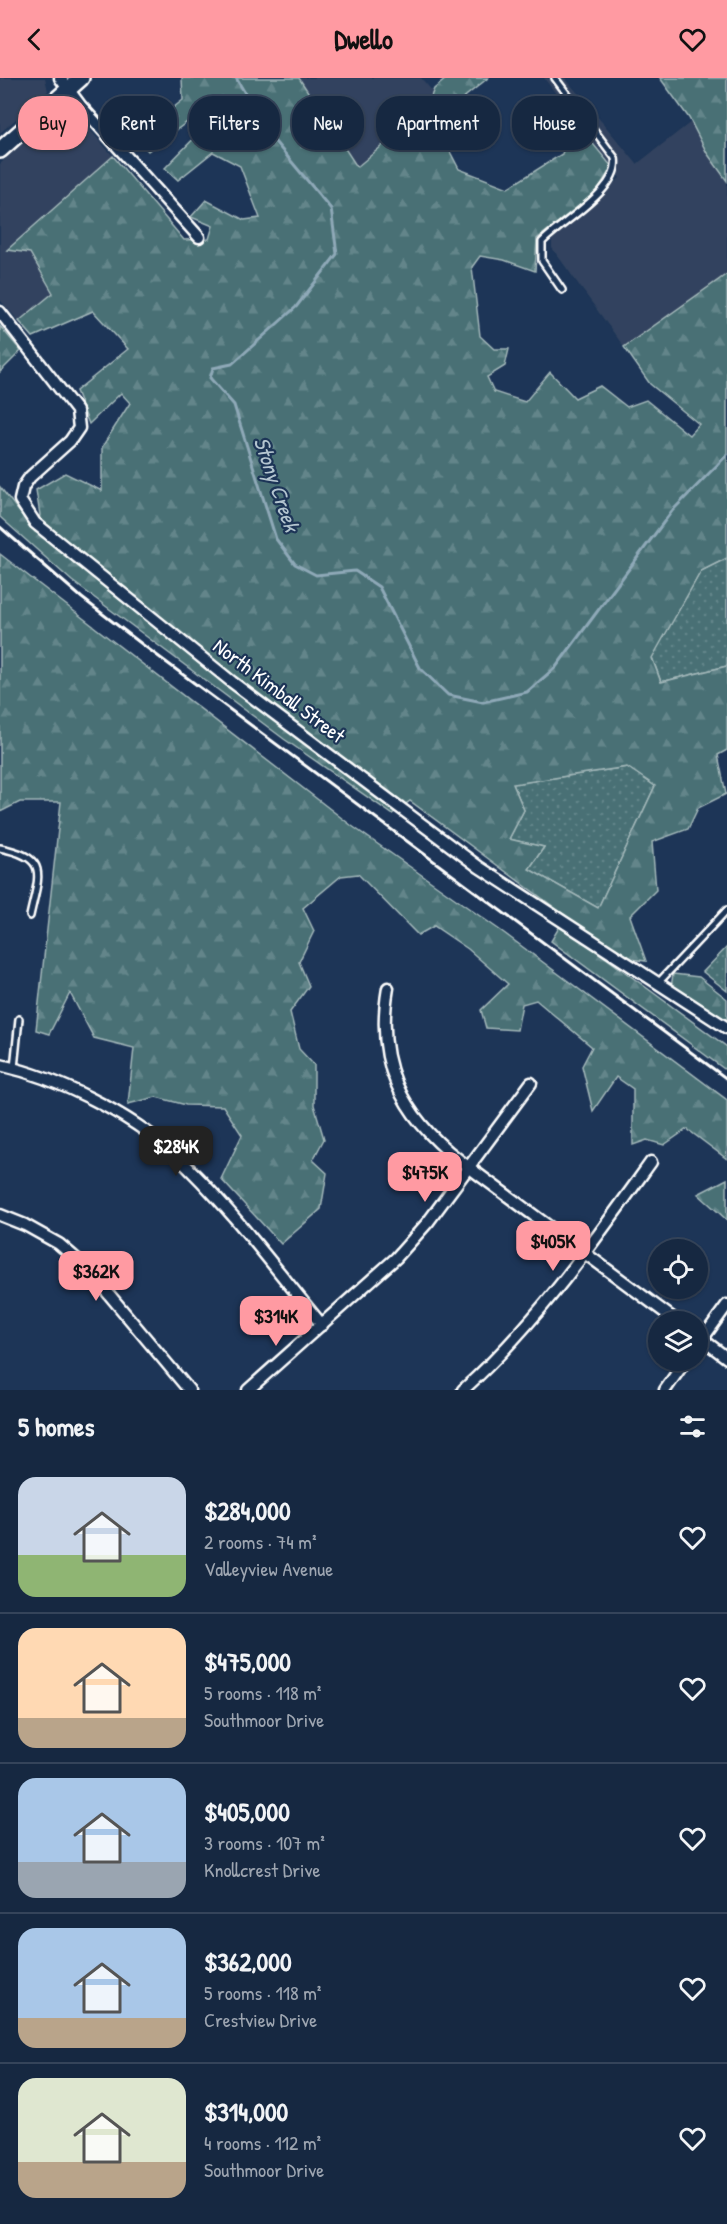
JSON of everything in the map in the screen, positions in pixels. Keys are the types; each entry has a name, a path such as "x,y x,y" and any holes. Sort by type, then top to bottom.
{"main road":[{"path":"0,150 64,83 81,78"}],"street":[{"path":"64,83 199,237"},
{"name":"North Kimball Street","path":"0,312 77,411 79,428 23,486 20,500 35,524 232,682 479,867 727,1028"},
{"path":"388,988 384,1010 384,1040 393,1080 416,1121 438,1143 470,1168 663,1311"},
{"path":"0,1065 14,1068 71,1090 100,1105 172,1152 212,1193 322,1325"},
{"path":"248,1390 396,1258 428,1222 470,1168 531,1083"},
{"path":"463,1390 493,1363 542,1309 651,1162"},
{"path":"0,1215 26,1225 59,1244 87,1268 189,1390"},
{"path":"708,1329 727,1305"},
{"path":"708,1346 727,1358"},
{"path":"665,1390 678,1371"}],"lane":[{"path":"555,78 615,158 616,165 605,190 542,242 542,261 562,290"},
{"path":"0,848 31,857 37,866 37,882 30,916"},
{"path":"657,984 727,910"},
{"path":"14,1068 19,1019"}],"shaded area":[{"path":"0,78 45,78 48,91 42,96 18,96 18,117 0,133"},
{"path":"299,78 421,78 433,92 431,96 376,96 377,150 357,167 346,150 364,150 364,96 311,96"},
{"path":"544,78 565,78 580,96 558,96"},
{"path":"597,116 637,164 691,122 707,153 727,181 727,274 624,347 552,248 552,236 620,178 597,148"},
{"path":"88,128 100,141 100,150 108,150 113,156 7,249 30,253 53,293 19,321 0,300 0,164 18,147 18,150 88,150"}],"green space":[{"path":"182,78 299,78 311,96 292,96 292,150 346,150 357,167 377,150 449,150 459,169 508,188 562,154 563,150 597,149 612,167 596,192 537,239 535,271 504,260 480,256 472,267 480,336 494,349 509,349 505,366 487,377 494,392 525,402 550,372 575,398 600,386 627,407 646,400 689,435 699,424 650,384 624,347 727,274 727,558 701,571 652,658 661,682 727,666 727,750 718,755 726,794 698,808 688,829 652,842 656,890 630,916 646,961 602,955 727,1047 727,1071 551,941 566,916 410,801 392,814 284,739 72,581 0,517 0,487 35,532 40,515 36,490 65,473 102,491 102,447 130,403 121,393 89,424 76,391 128,349 93,311 33,337 19,321 53,293 30,253 7,250 113,156 184,240 209,239 213,226 191,217 206,200 244,220 260,218 240,166 213,152 178,180 165,168 189,143 189,150 280,150 280,96 189,96 189,121 177,130 177,105 183,100","holes":["627,767 655,786 598,908 529,869 544,847 509,839 524,810 513,784"]},
{"path":"447,78 488,78 466,96 431,96 434,89"},
{"path":"660,78 727,78 727,181 707,153 689,118"},
{"path":"0,326 21,351 0,372"},
{"path":"0,554 352,826 504,933 727,1100 727,1159 687,1129 664,1145 647,1140 633,1145 633,1089 616,1077 593,1111 582,1066 592,1047 536,1000 522,1004 517,1030 486,1028 481,1010 508,984 468,949 434,926 418,935 358,874 341,876 303,908 314,931 299,962 309,986 290,1012 299,1049 314,1065 314,1105 324,1139 313,1160 327,1173 321,1209 281,1244 221,1179 242,1135 223,1106 186,1105 156,1097 128,1104 134,1048 94,1038 70,993 49,1034 36,1030 61,802 20,802 0,812"},
{"path":"727,558 727,666 661,682 652,657 701,571"},
{"path":"628,767 655,786 598,908 529,869 544,847 509,839 524,810 513,784"},
{"path":"727,947 727,991 703,972"},
{"path":"673,974 699,977 727,999 727,1020 671,988"},
{"path":"727,1179 727,1220 698,1194"}],"waterway":[{"name":"Stony Creek","path":"236,78 271,137 331,209 337,254 296,307 232,364 213,368 210,378 234,405 276,539 295,564 316,575 355,571 379,587 420,668 448,695 483,702 527,692 556,667 672,511 727,455"}],"railway":[{"path":"0,527 82,598 143,645 727,1079"}]}
